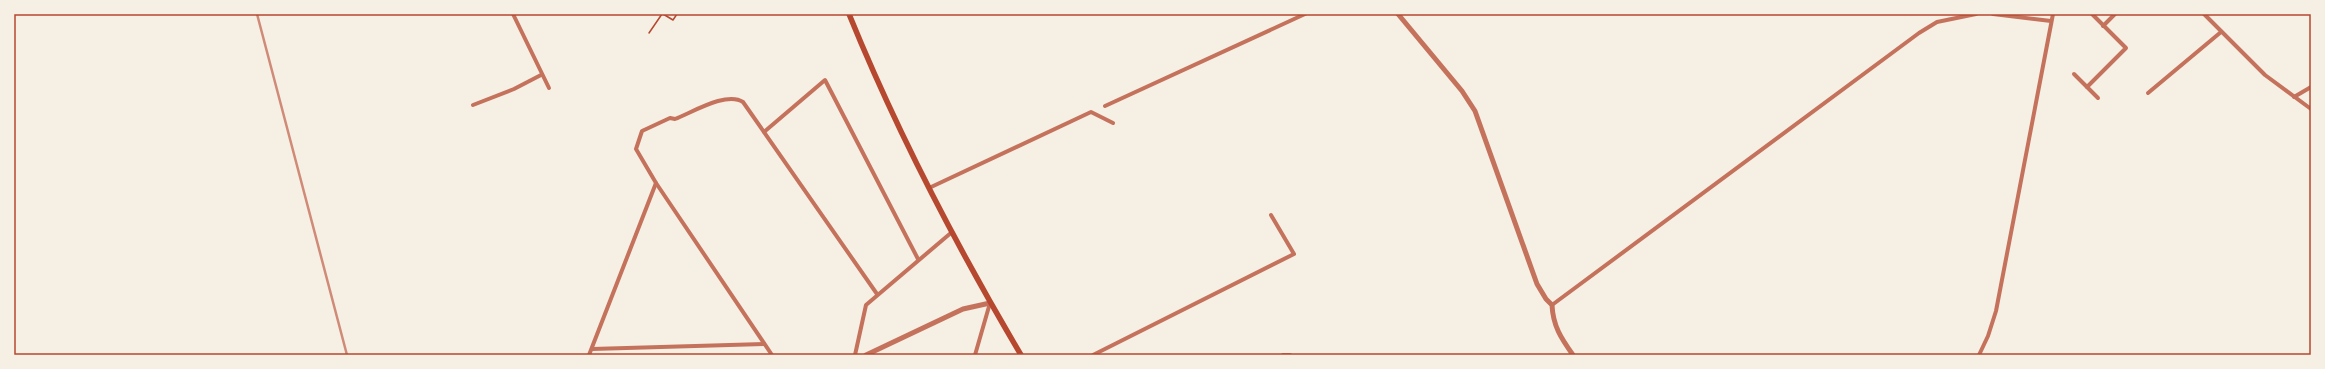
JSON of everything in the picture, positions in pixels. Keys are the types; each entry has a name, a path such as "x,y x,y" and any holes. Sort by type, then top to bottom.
{"main road":[{"path":"849,14 880,89 929,188 990,303 1021,355"}],"street":[{"path":"512,14 541,75 549,88"},
{"path":"1105,106 1305,14"},
{"path":"1398,14 1465,96 1475,111 1537,284 1552,305 1554,321 1558,333 1573,355"},
{"path":"1552,305 1920,33 1937,22 1976,14"},
{"path":"1993,14 2052,21"},
{"path":"1979,355 1988,336 1996,311 2053,14"},
{"path":"2087,87 2126,48 2092,14"},
{"path":"2103,26 2115,14"},
{"path":"2204,14 2265,75 2311,109"},
{"path":"2148,93 2221,32"},
{"path":"2074,74 2098,98"},
{"path":"473,105 514,89 541,75"},
{"path":"764,132 825,80 918,259"},
{"path":"2294,97 2311,87"},
{"path":"772,355 656,183 636,149 642,131 670,118 675,119 725,98 734,97 743,102 878,294"},
{"path":"929,188 1091,112 1113,123"},
{"path":"589,355 656,183"},
{"path":"1093,355 1294,254 1271,215"},
{"path":"855,355 866,305 918,259 952,232"},
{"path":"866,355 963,309 990,303 975,355"},
{"path":"592,349 764,344"},
{"path":"1283,355 1290,355"}],"path":[{"path":"649,33 662,14 673,20 677,14"}],"railway":[{"path":"257,14 347,355"}]}
